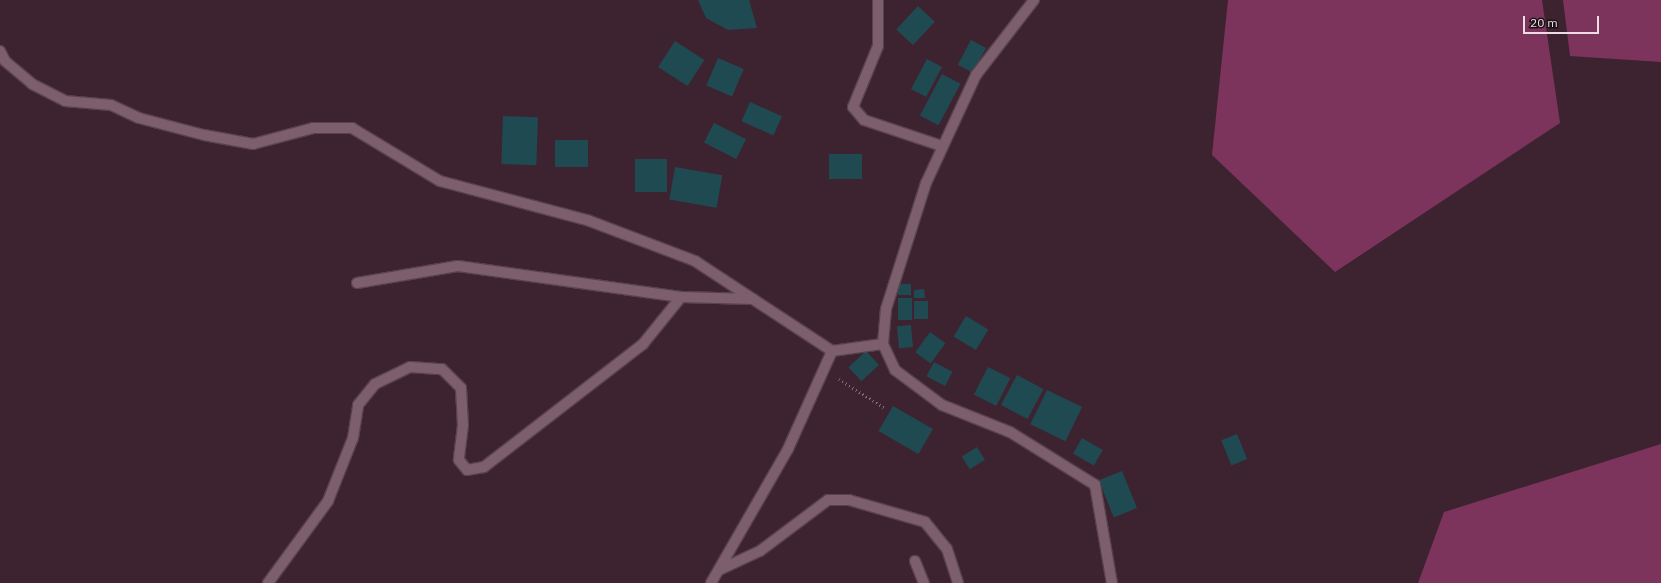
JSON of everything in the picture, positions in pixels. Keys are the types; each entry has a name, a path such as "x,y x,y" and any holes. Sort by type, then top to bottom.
{"street":[{"path":"878,0 878,46 853,107 864,120 942,146"},
{"path":"1034,0 976,75 942,146 926,183 886,309 883,344 895,370 942,405 1010,432 1096,485 1112,583"},
{"path":"0,51 5,61 32,84 65,101 111,105 139,118 204,134 254,144 313,128 352,128 440,181 588,220 657,244 696,261 832,351 883,344"},
{"path":"357,283 458,266 681,297 753,299"},
{"path":"268,583 328,501 353,438 358,405 374,384 410,367 442,369 461,388 464,424 459,460 467,470 484,466 643,344 681,297"},
{"path":"711,583 788,449 832,351"},
{"path":"719,570 760,552 828,500 849,500 925,522 947,549 958,583"},
{"path":"915,561 924,583"}],"path":[{"path":"824,370 885,408"}],"shaded area":[{"path":"1228,0 1542,0 1560,123 1335,272 1212,155"},
{"path":"1563,0 1661,0 1661,62 1570,56"},
{"path":"1661,444 1661,583 1418,583 1444,512"}],"building":[{"path":"698,0 749,0 757,28 728,30 706,18"},
{"path":"918,6 935,22 913,45 896,29"},
{"path":"971,40 986,48 973,73 958,65"},
{"path":"675,41 704,60 687,86 658,67"},
{"path":"718,58 744,69 732,97 706,86"},
{"path":"927,59 942,67 926,97 911,89"},
{"path":"942,74 961,84 938,125 920,115"},
{"path":"750,102 782,116 773,135 741,121"},
{"path":"503,116 538,117 536,165 501,164"},
{"path":"714,123 746,139 736,159 704,143"},
{"path":"555,140 588,140 588,167 555,167"},
{"path":"829,154 862,154 862,179 829,179"},
{"path":"635,159 667,159 667,192 635,192"},
{"path":"675,167 722,175 717,208 669,199"},
{"path":"898,284 911,284 911,295 898,295"},
{"path":"924,289 925,298 914,298 914,290"},
{"path":"898,298 912,298 912,320 898,320"},
{"path":"914,301 928,301 928,319 914,319"},
{"path":"966,316 988,329 976,350 954,337"},
{"path":"911,325 913,347 899,348 897,326"},
{"path":"930,332 945,343 931,363 915,352"},
{"path":"866,351 879,365 861,381 848,367"},
{"path":"934,362 953,372 945,386 926,376"},
{"path":"988,367 1010,378 996,406 974,395"},
{"path":"1017,375 1043,389 1028,419 1001,405"},
{"path":"1047,390 1082,407 1065,441 1030,424"},
{"path":"893,406 933,429 918,454 878,431"},
{"path":"1237,434 1247,459 1231,465 1221,440"},
{"path":"1082,438 1103,450 1094,466 1073,454"},
{"path":"977,447 985,460 970,469 962,457"},
{"path":"1122,471 1137,508 1114,517 1099,480"}]}
